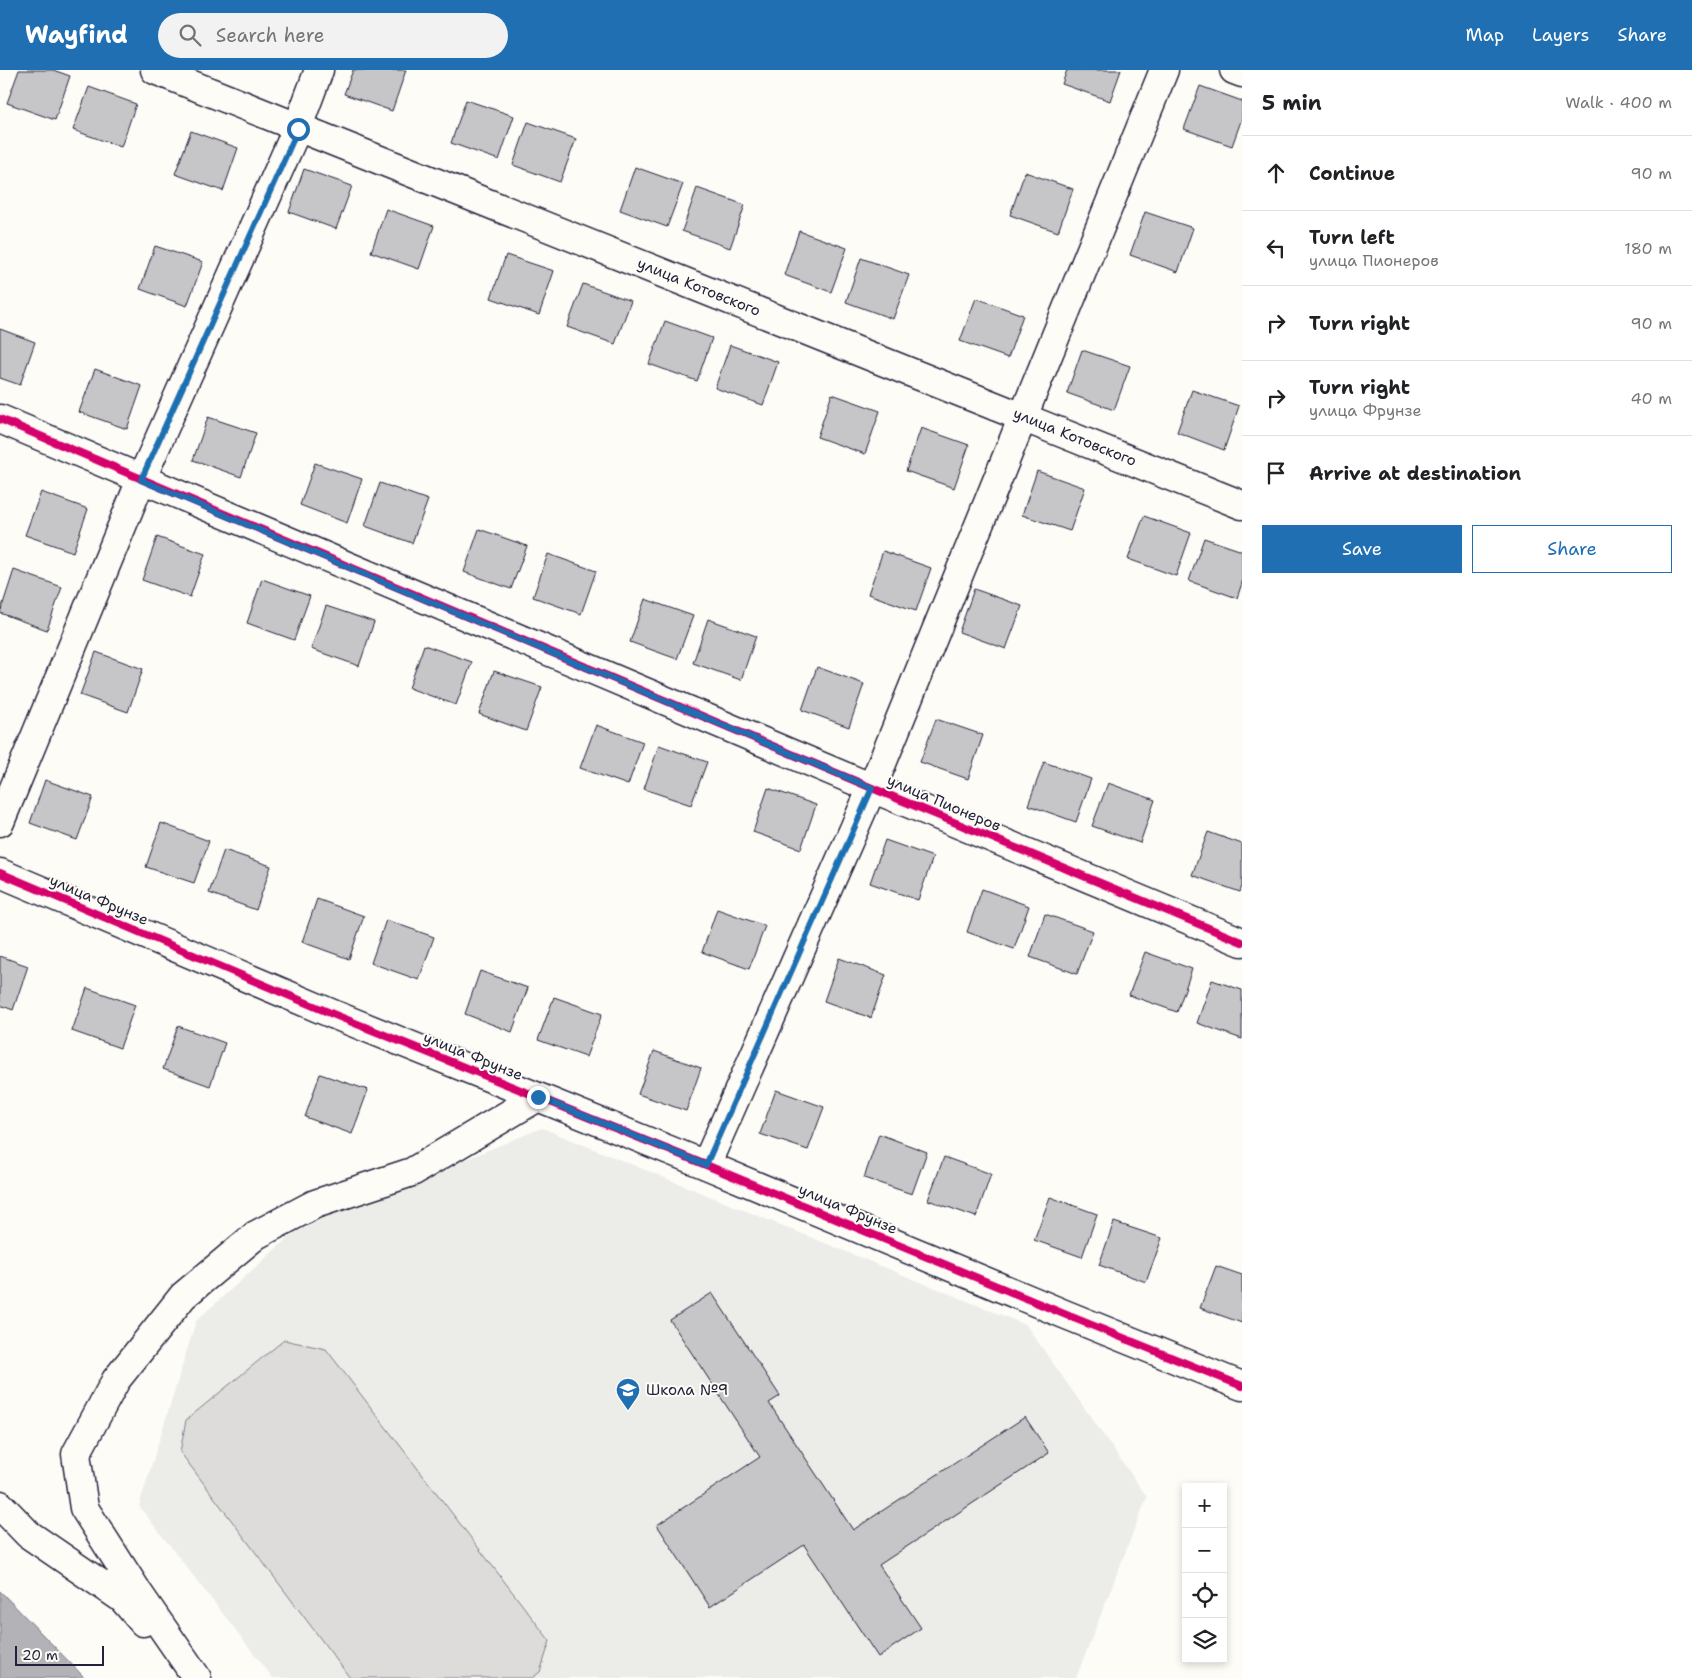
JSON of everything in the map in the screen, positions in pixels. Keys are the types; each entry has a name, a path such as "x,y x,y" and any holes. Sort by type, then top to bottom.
{"street":[{"name":"улица Котовского","path":"155,70 298,129 1023,416 1242,505"},
{"path":"0,822 141,480 298,129 319,70"},
{"path":"706,1165 872,788 1164,70"},
{"path":"1234,70 1242,73"},
{"name":"улица Пионеров","path":"0,419 872,788 1242,942"},
{"name":"улица Фрунзе","path":"0,873 335,1015 706,1165 1242,1386"},
{"path":"196,1678 84,1508 76,1454 116,1380 183,1296 256,1235 315,1204 412,1172 538,1097"},
{"path":"0,1505 28,1534 122,1599 196,1678"}],"shaded area":[{"name":"Школа №9","path":"542,1128 1026,1325 1147,1497 1076,1678 273,1678 139,1506 196,1321 300,1227"},
{"path":"284,1340 326,1349 550,1641 540,1672 532,1678 350,1678 180,1452 186,1420"},
{"path":"0,1591 85,1678 0,1678"}],"building":[{"path":"19,70 53,70 70,76 55,120 7,103"},
{"path":"353,70 406,70 392,111 344,94"},
{"path":"1067,70 1121,70 1110,101 1062,84"},
{"path":"1200,86 1242,101 1242,118 1232,146 1184,129"},
{"path":"89,87 136,104 121,147 73,130"},
{"path":"466,100 514,116 499,160 451,143"},
{"path":"528,122 576,139 560,182 513,165"},
{"path":"191,131 238,148 223,191 175,174"},
{"path":"635,167 683,184 667,227 620,210"},
{"path":"304,169 352,186 336,229 289,212"},
{"path":"1025,172 1073,189 1058,232 1010,215"},
{"path":"697,188 745,205 730,248 682,231"},
{"path":"386,209 434,226 419,269 371,252"},
{"path":"1145,212 1193,228 1178,272 1130,255"},
{"path":"799,231 847,248 831,292 784,275"},
{"path":"155,246 203,262 187,306 140,289"},
{"path":"506,255 554,271 539,315 491,298"},
{"path":"861,258 909,275 893,319 846,302"},
{"path":"583,284 631,301 615,344 567,327"},
{"path":"976,298 1023,315 1008,358 960,341"},
{"path":"665,321 712,338 697,381 649,364"},
{"path":"0,329 35,342 20,385 0,378"},
{"path":"730,345 778,362 763,405 715,388"},
{"path":"1082,350 1130,366 1114,410 1067,393"},
{"path":"95,369 142,386 127,429 79,412"},
{"path":"1192,390 1239,406 1224,450 1177,432"},
{"path":"832,394 880,411 865,454 817,437"},
{"path":"208,417 256,433 241,477 193,460"},
{"path":"921,428 969,445 954,488 906,471"},
{"path":"315,463 362,479 347,523 300,505"},
{"path":"1037,471 1085,488 1070,531 1022,515"},
{"path":"380,483 428,500 412,543 365,526"},
{"path":"41,492 88,509 73,552 25,535"},
{"path":"1144,516 1191,533 1176,576 1128,559"},
{"path":"479,529 527,546 511,589 464,572"},
{"path":"157,537 205,554 190,597 142,580"},
{"path":"1204,538 1242,551 1242,583 1237,598 1189,581"},
{"path":"883,551 931,568 916,611 868,594"},
{"path":"548,554 596,571 581,614 533,597"},
{"path":"14,570 62,587 47,630 0,613"},
{"path":"262,579 310,596 294,640 247,623"},
{"path":"974,589 1022,606 1006,649 959,632"},
{"path":"645,599 693,616 677,659 630,642"},
{"path":"326,606 374,622 359,666 311,649"},
{"path":"708,619 756,636 741,680 693,663"},
{"path":"424,645 472,662 456,705 409,688"},
{"path":"96,652 143,669 128,712 80,695"},
{"path":"817,667 864,684 849,727 802,710"},
{"path":"494,671 542,687 526,731 479,714"},
{"path":"936,719 983,735 968,779 920,762"},
{"path":"596,725 643,742 628,785 580,768"},
{"path":"659,745 707,762 691,805 644,789"},
{"path":"1044,762 1091,779 1076,822 1028,805"},
{"path":"45,780 93,797 77,840 30,823"},
{"path":"1108,783 1155,800 1140,843 1092,826"},
{"path":"768,788 816,805 801,849 753,832"},
{"path":"161,823 209,841 194,883 146,867"},
{"path":"1208,832 1242,844 1242,886 1240,892 1192,875"},
{"path":"885,840 933,857 918,900 870,883"},
{"path":"224,850 271,866 256,910 209,893"},
{"path":"982,889 1029,906 1014,949 967,932"},
{"path":"317,899 364,916 349,959 302,942"},
{"path":"717,909 765,926 749,969 702,952"},
{"path":"1045,914 1093,931 1077,974 1030,957"},
{"path":"386,920 434,937 419,980 371,963"},
{"path":"1145,952 1192,969 1177,1012 1129,995"},
{"path":"0,956 28,966 13,1010 0,1005"},
{"path":"839,958 886,975 871,1018 824,1001"},
{"path":"480,971 528,988 512,1032 465,1014"},
{"path":"1212,980 1242,990 1242,1039 1197,1023"},
{"path":"87,988 135,1005 120,1048 72,1031"},
{"path":"554,997 602,1014 586,1057 538,1040"},
{"path":"178,1026 225,1043 210,1086 163,1069"},
{"path":"654,1051 701,1068 686,1111 638,1094"},
{"path":"320,1074 368,1090 352,1134 305,1117"},
{"path":"776,1090 824,1107 808,1150 760,1134"},
{"path":"879,1134 927,1152 912,1194 864,1178"},
{"path":"944,1157 991,1174 976,1217 928,1200"},
{"path":"1050,1197 1097,1214 1082,1257 1034,1240"},
{"path":"1114,1222 1162,1238 1146,1282 1099,1265"},
{"path":"1216,1266 1242,1275 1242,1323 1200,1308"},
{"path":"712,1293 780,1396 769,1403 853,1530 1025,1417 1049,1453 879,1565 921,1628 878,1657 804,1545 710,1607 657,1525 760,1457 670,1320"}],"cycle path":[{"path":"0,419 872,788 1242,942"},
{"path":"0,873 335,1015 706,1165 1242,1386"}],"place":[{"name":"Школа №9","path":"628,1411"}],"route":[{"path":"298,129 141,480 872,788 706,1165 538,1097"}]}
